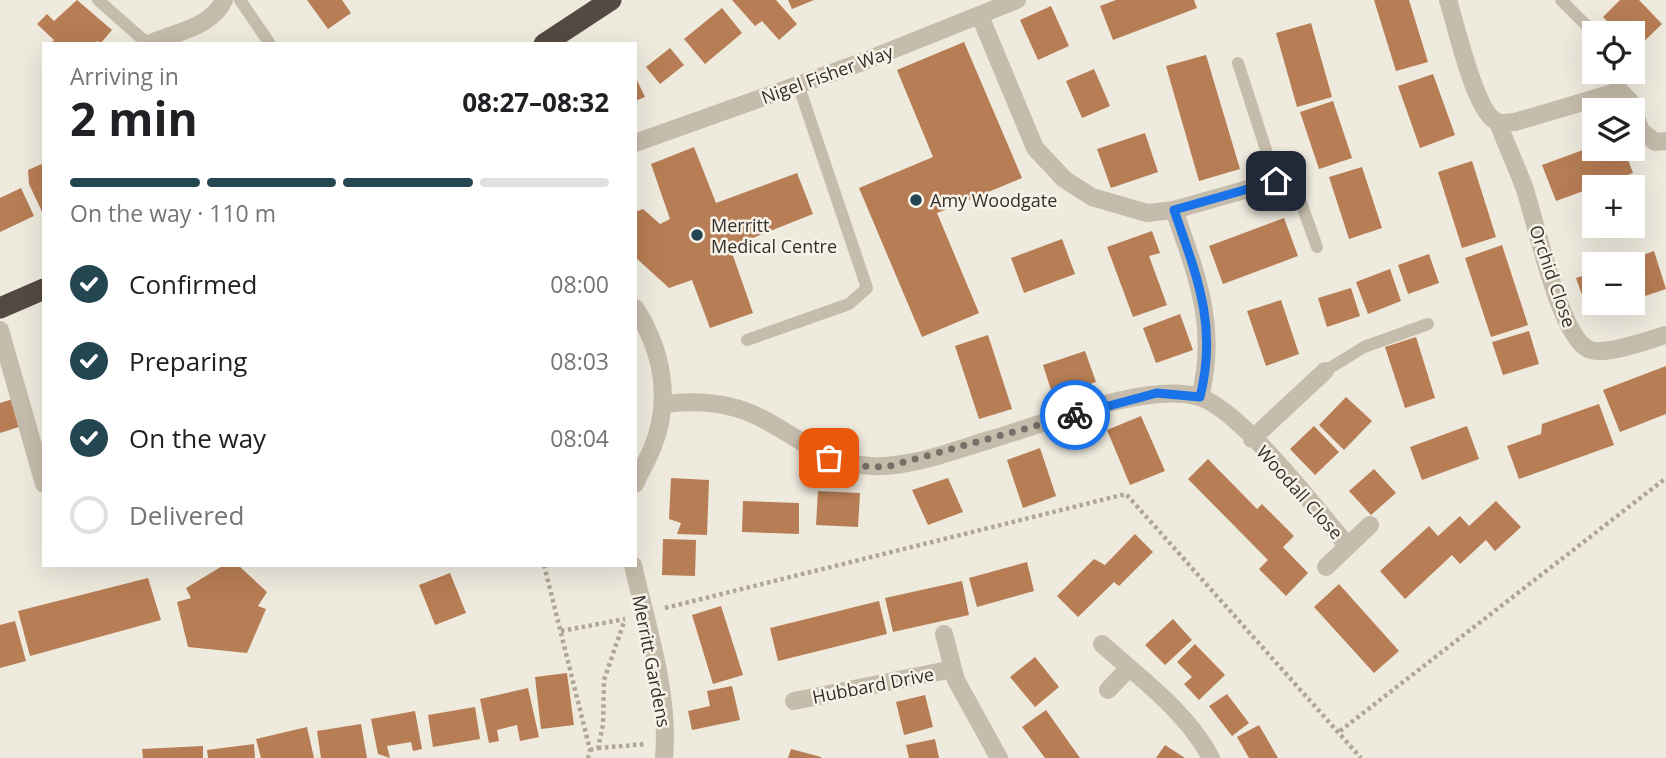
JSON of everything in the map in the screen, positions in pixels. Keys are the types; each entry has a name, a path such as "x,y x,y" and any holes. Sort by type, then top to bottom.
{"highway":[{"path":"547,42 611,0"},
{"path":"0,308 42,290"}],"street":[{"path":"154,42 201,24 219,11 224,0"},
{"name":"Nigel Fisher Way","path":"637,142 1017,0"},
{"path":"1448,0 1478,98 1488,114 1498,122 1515,122 1620,91 1630,101 1641,131 1655,142 1666,141"},
{"path":"980,16 1035,148 1064,179 1092,197 1147,213 1174,210 1276,181"},
{"name":"Orchid Close","path":"1498,122 1524,185 1563,313 1577,342 1590,351 1608,351 1666,335"},
{"path":"1174,210 1207,317 1208,366 1200,397"},
{"path":"637,311 650,331 663,383 663,404 651,450 637,480"},
{"path":"0,330 42,477"},
{"name":"Woodall Close","path":"1252,439 1325,371"},
{"name":"Woodall Close","path":"663,404 687,401 726,405 760,417 829,458 862,466 886,467 1157,393 1200,397 1228,414 1347,545"},
{"name":"Woodall Close","path":"1326,568 1370,525"},
{"name":"Merritt Gardens","path":"633,567 657,670 664,750"},
{"name":"Hubbard Drive","path":"944,634 953,669 999,758"},
{"path":"1102,644 1183,718 1203,742 1211,758"},
{"path":"1108,690 1129,668"},
{"name":"Hubbard Drive","path":"794,701 953,669"}],"lane":[{"path":"98,0 147,42"},
{"path":"240,0 269,42"},
{"path":"1561,0 1582,21"},
{"path":"1238,63 1276,181 1299,197 1317,247"},
{"path":"747,341 849,304 867,288 840,199 798,84"},
{"path":"1620,91 1621,84"},
{"path":"1325,371 1364,347 1428,324"}],"path":[{"path":"1340,731 1666,478"},
{"path":"561,631 625,619 1126,494 1340,731 1361,758"},
{"path":"545,567 590,750 588,758"},
{"path":"598,748 603,725 604,680 625,619"},
{"path":"590,750 664,750"}],"building":[{"path":"77,0 112,30 102,42 52,42 54,40 37,24 47,14 54,21"},
{"path":"307,0 342,0 351,13 328,29"},
{"path":"732,0 776,0 797,24 779,40 762,21 755,26"},
{"path":"788,0 814,0 792,9"},
{"path":"1116,0 1194,0 1197,8 1113,40 1100,6"},
{"path":"1374,0 1409,0 1428,62 1396,71"},
{"path":"1620,0 1639,0 1662,24 1645,40 1645,21 1607,21 1603,17"},
{"path":"1051,6 1069,46 1038,60 1020,20"},
{"path":"722,8 742,33 705,64 684,39"},
{"path":"1311,23 1332,97 1297,107 1276,33"},
{"name":"Amy Woodgate","path":"964,42 1022,178 937,213 979,313 922,337 859,188 933,157 897,70"},
{"path":"670,48 684,65 660,84 646,67"},
{"path":"1206,55 1240,169 1199,181 1166,66"},
{"path":"1094,69 1110,106 1082,118 1066,81"},
{"path":"1433,74 1455,135 1420,148 1398,86"},
{"path":"637,80 645,97 637,100"},
{"path":"1333,101 1352,158 1319,169 1300,112"},
{"path":"1145,133 1158,172 1111,188 1097,149"},
{"name":"Merritt Medical Centre","path":"694,147 716,203 797,173 813,214 730,247 753,313 710,328 692,280 669,288 637,259 637,211 643,209 660,224 670,219 651,164"},
{"path":"1582,150 1582,161 1628,161 1633,173 1582,175 1582,192 1556,201 1542,165"},
{"path":"1472,161 1496,237 1462,248 1438,172"},
{"path":"42,164 42,212 29,184 28,170"},
{"path":"1362,167 1382,228 1349,239 1329,177"},
{"path":"21,188 34,216 0,232 0,198"},
{"path":"1284,218 1298,256 1223,284 1209,246"},
{"path":"1152,231 1160,253 1149,256 1167,305 1133,317 1107,247"},
{"path":"1062,239 1075,274 1024,293 1011,258"},
{"path":"1502,245 1528,325 1491,337 1465,258"},
{"path":"1654,251 1666,289 1645,296 1645,254"},
{"path":"1429,254 1439,283 1408,294 1398,265"},
{"path":"1390,269 1401,301 1368,314 1356,282"},
{"path":"1582,276 1582,295 1576,278"},
{"path":"1351,288 1360,316 1327,327 1318,298"},
{"path":"1281,300 1299,354 1266,366 1247,311"},
{"path":"1180,314 1193,350 1156,363 1143,328"},
{"path":"1529,331 1539,364 1503,375 1492,342"},
{"path":"988,335 1012,409 979,419 955,346"},
{"path":"1416,337 1435,398 1405,408 1385,347"},
{"path":"1085,351 1096,382 1053,396 1043,365"},
{"path":"1666,366 1666,414 1620,432 1603,390"},
{"path":"1346,397 1372,421 1344,450 1319,425"},
{"path":"13,399 19,427 0,433 0,403"},
{"path":"1599,404 1614,445 1519,479 1507,446 1541,434 1542,424"},
{"path":"1141,416 1165,471 1130,485 1107,430"},
{"path":"1314,426 1339,452 1315,475 1290,449"},
{"path":"1467,426 1479,459 1422,480 1410,447"},
{"path":"1040,448 1056,496 1023,508 1007,460"},
{"path":"1208,459 1257,509 1262,504 1294,536 1283,547 1308,573 1286,596 1259,569 1268,560 1188,479"},
{"path":"1374,469 1396,493 1371,515 1349,491"},
{"path":"671,478 709,480 707,535 677,534 681,523 669,519"},
{"path":"948,478 963,512 928,525 912,490"},
{"path":"818,491 860,493 858,527 816,525"},
{"path":"743,501 799,503 799,534 742,532"},
{"path":"1496,501 1521,527 1495,551 1486,540 1460,564 1452,555 1405,599 1380,571 1429,526 1438,536 1460,516 1469,526"},
{"path":"1135,534 1153,552 1119,586 1114,582 1078,617 1057,596 1094,559 1105,565"},
{"path":"663,539 696,540 695,576 662,575"},
{"path":"1027,562 1034,591 977,607 969,578"},
{"path":"221,567 240,567 267,592 258,606 266,609 247,653 188,647 177,602 191,598 186,588"},
{"path":"450,573 466,613 435,625 419,585"},
{"path":"148,578 161,620 30,656 18,611"},
{"path":"962,581 969,615 893,632 885,598"},
{"path":"1339,584 1399,651 1374,673 1314,607"},
{"path":"879,601 887,634 778,661 770,628"},
{"path":"721,606 743,675 713,684 692,615"},
{"path":"1173,619 1192,640 1165,665 1145,645"},
{"path":"15,621 26,661 0,668 0,625"},
{"path":"1195,644 1225,675 1199,700 1184,684 1192,677 1177,662"},
{"path":"1035,657 1059,687 1035,707 1010,677"},
{"path":"567,673 574,725 541,729 535,677"},
{"path":"732,686 740,720 692,730 688,711 710,706 707,691"},
{"path":"528,688 539,737 520,741 517,725 497,730 499,741 489,743 480,699"},
{"path":"1227,694 1249,723 1232,736 1209,706"},
{"path":"925,695 933,727 904,735 896,702"},
{"path":"475,707 480,739 433,747 428,715"},
{"path":"1046,710 1080,758 1045,758 1022,727"},
{"path":"415,711 422,749 413,751 411,742 387,746 390,758 378,754 371,719"},
{"path":"361,724 367,758 321,758 317,731"},
{"path":"1259,725 1278,758 1249,758 1237,737"},
{"path":"307,727 314,758 261,758 256,739"},
{"path":"935,739 939,758 909,758 906,745"},
{"path":"254,744 255,758 208,758 207,750"},
{"path":"1165,745 1185,758 1156,758"},
{"path":"203,746 203,758 143,758 142,749"},
{"path":"791,749 821,757 821,758 788,758"}],"way so far":[{"path":"829,458 862,466 886,467 938,455 1075,415"}],"place":[{"name":"Amy Woodgate","path":"916,200"},
{"name":"Merritt Medical Centre","path":"697,235"}],"route":[{"path":"1075,415 1157,393 1200,397 1208,366 1207,317 1174,210 1276,181"}]}
